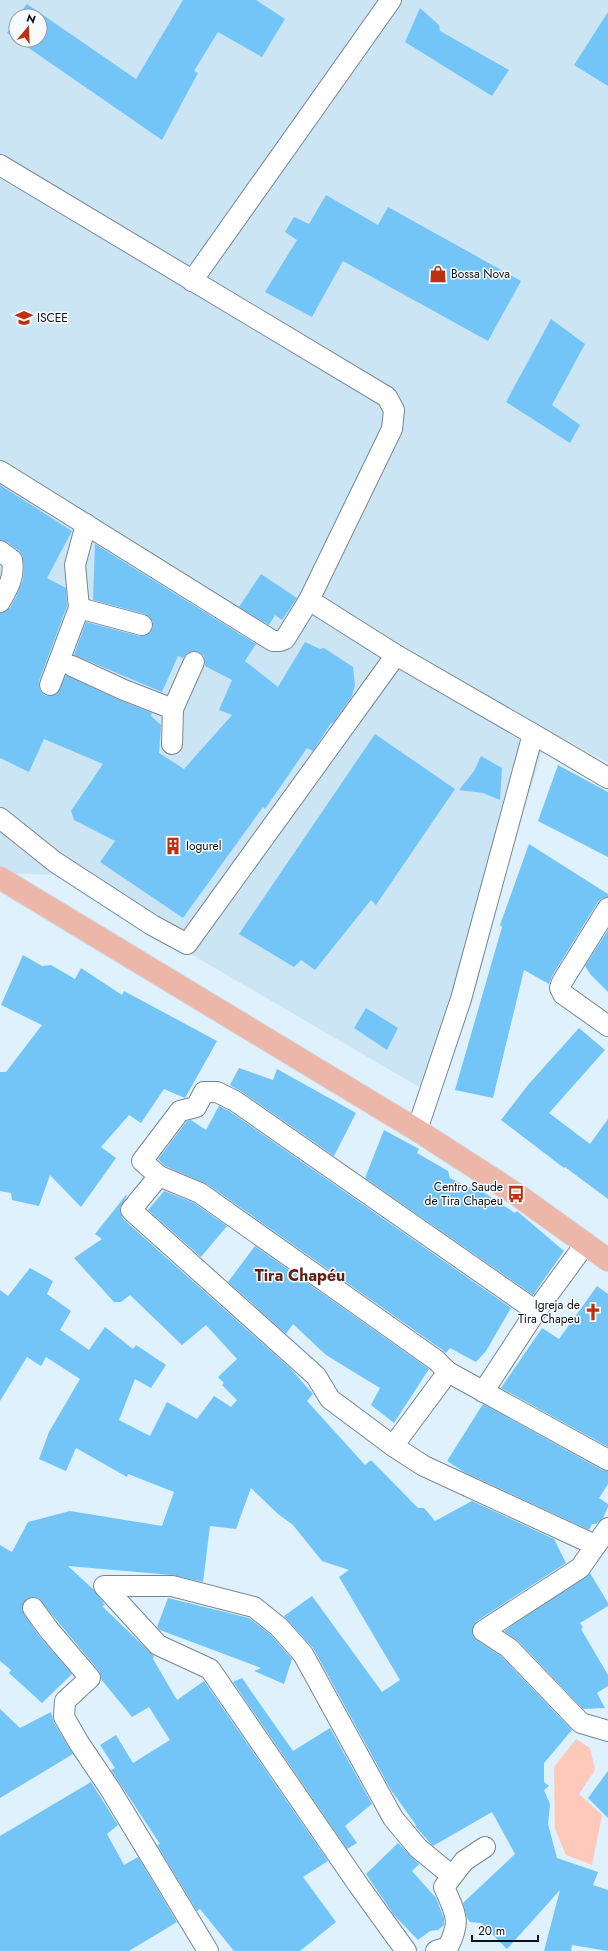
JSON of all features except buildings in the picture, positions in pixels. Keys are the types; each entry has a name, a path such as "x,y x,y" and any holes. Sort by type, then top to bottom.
{"main road":[{"path":"0,878 418,1130 516,1194 608,1260"}],"street":[{"path":"192,281 391,0"},
{"path":"0,165 388,397 394,410 392,429 308,600 285,639 280,642 273,642 0,471"},
{"path":"50,685 79,608 76,565 86,524"},
{"path":"0,551 12,560 14,570 10,584 0,602"},
{"path":"308,600 396,655 608,778"},
{"path":"79,608 142,625"},
{"path":"0,818 55,862 152,925 187,944 396,655"},
{"path":"172,744 173,709 194,662"},
{"path":"72,666 124,690 173,709"},
{"path":"418,1130 461,999 533,734"},
{"path":"608,908 562,982 560,988 563,994 608,1026"},
{"path":"536,1311 235,1101 217,1092 204,1092 196,1107 180,1111 142,1161 159,1176 200,1193 430,1355 448,1372 608,1460"},
{"path":"159,1176 131,1210 316,1376 330,1399 393,1446 424,1466 595,1545"},
{"path":"483,1392 536,1311 586,1243"},
{"path":"393,1446 448,1372"},
{"path":"608,1528 580,1568 483,1631 509,1648 581,1723 608,1731"},
{"path":"406,1951 359,1886 210,1669 158,1645 104,1586 172,1586 254,1607 274,1623 302,1654 393,1818 418,1848 452,1876"},
{"path":"33,1608 49,1630 90,1678 65,1701 64,1717 82,1750 110,1789 208,1951"},
{"path":"436,1951 448,1947 456,1931 456,1916 444,1886 464,1861 485,1847"}],"shaded area":[{"path":"0,0 608,0 608,763 548,731 438,1098 55,875 0,873"},
{"path":"576,1739 590,1748 595,1770 579,1794 602,1815 592,1865 566,1855 555,1829 554,1767"}],"place":[{"name":"Bossa Nova","path":"438,274"},
{"name":"ISCEE","path":"24,318"},
{"name":"Iogurel","path":"173,846"},
{"name":"Centro Saude de Tira Chapeu","path":"516,1194"},
{"name":"Igreja de Tira Chapeu","path":"593,1312"}],"district":[{"name":"Tira Chapéu","path":"300,1275"}]}
